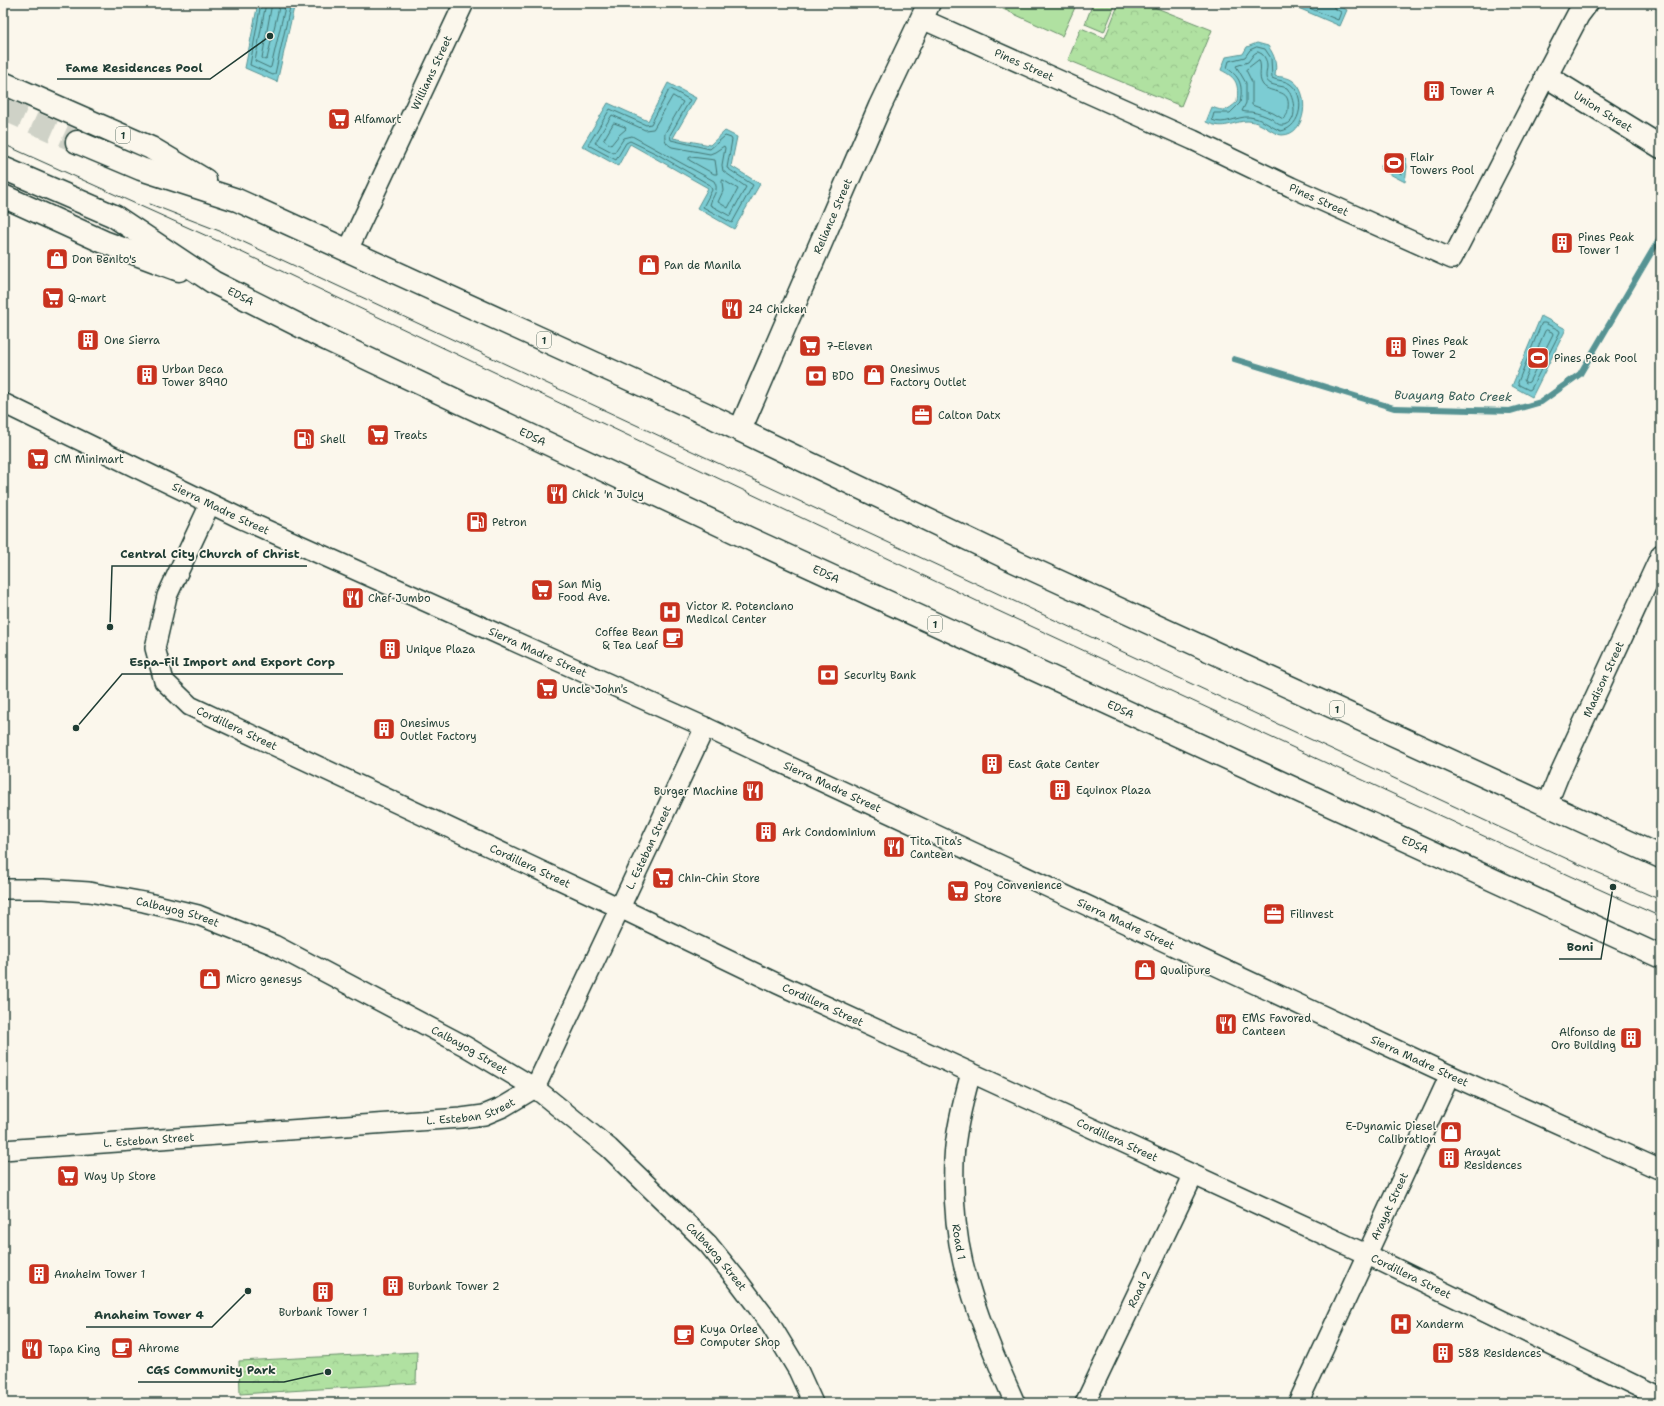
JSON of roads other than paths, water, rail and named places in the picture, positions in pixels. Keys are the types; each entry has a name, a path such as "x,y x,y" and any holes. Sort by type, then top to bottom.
{"main road":[{"name":"Pines Street","path":"1546,76 1578,16 1588,3"},
{"name":"Reliance Street","path":"740,430 880,106 926,11"},
{"name":"Union Street","path":"1546,76 1661,147"},
{"name":"1","path":"3,83 150,148 237,200"},
{"name":"1","path":"77,142 140,169 237,200 348,250 740,430 1014,561 1661,857"},
{"name":"EDSA","path":"3,168 114,216 213,282 328,340 748,538 1661,957"},
{"name":"1","path":"3,196 104,242 213,282"}],"street":[{"name":"Williams Street","path":"348,250 464,3"},
{"name":"Pines Street","path":"926,11 1291,187 1452,259 1546,76"},
{"name":"Sierra Madre Street","path":"3,403 210,504 705,727 1450,1075 1661,1170"},
{"name":"Cordillera Street","path":"210,504 167,596 155,648 164,681 190,706 971,1074 1366,1254 1661,1398"},
{"name":"Madison Street","path":"1547,805 1559,775 1661,554"},
{"name":"L. Esteban Street","path":"3,1150 461,1118 484,1115 497,1110 535,1088 705,727"},
{"name":"Calbayog Street","path":"3,889 43,889 89,892 144,902 198,915 274,945 465,1046 535,1088 610,1148 708,1244 738,1280 769,1322 798,1370 813,1403"},
{"name":"Road 1","path":"971,1074 962,1107 954,1159 955,1216 963,1263 977,1307 1015,1403"},
{"name":"Arayat Street","path":"1298,1403 1450,1075"},
{"name":"Road 2","path":"1085,1403 1193,1176"}],"water":[{"path":"258,3 295,3 277,82 245,68"},
{"path":"1297,3 1334,3 1347,10 1340,26 1296,7"},
{"path":"1257,43 1268,46 1272,53 1276,63 1275,76 1284,77 1293,81 1298,86 1302,94 1304,103 1301,121 1297,128 1290,133 1282,135 1278,134 1258,123 1248,121 1223,126 1213,125 1206,122 1212,107 1225,110 1237,102 1238,91 1236,82 1231,76 1221,70 1226,57 1243,54 1247,47"},
{"path":"668,83 696,98 673,138 710,145 725,131 737,137 731,166 760,184 734,229 697,208 708,188 630,144 618,166 582,146 608,103 648,121"},
{"name":"Flair Towers Pool","path":"1387,152 1401,155 1406,159 1407,167 1405,182 1380,169"},
{"name":"Pines Peak Pool","path":"1541,316 1566,329 1532,397 1512,386"}],"waterway":[{"name":"Buayang Bato Creek","path":"1234,359 1394,408 1510,411 1541,402 1580,374 1661,236"}],"tunnel":[{"path":"3,109 77,142"}],"tram line":[{"path":"3,144 218,241 979,602 1661,917"},
{"path":"150,204 222,232 1576,863 1661,900"}],"place":[{"name":"Fame Residences Pool","path":"270,36"},
{"name":"Tower A","path":"1434,91"},
{"name":"Alfamart","path":"339,119"},
{"name":"Flair Towers Pool","path":"1394,163"},
{"name":"Pines Peak Tower 1","path":"1562,243"},
{"name":"Don Benito's","path":"57,259"},
{"name":"Pan de Manila","path":"649,265"},
{"name":"Q-mart","path":"53,298"},
{"name":"24 Chicken","path":"732,309"},
{"name":"One Sierra","path":"88,340"},
{"name":"7-Eleven","path":"810,346"},
{"name":"Pines Peak Tower 2","path":"1396,347"},
{"name":"Pines Peak Pool","path":"1538,358"},
{"name":"Urban Deca Tower 8990","path":"147,375"},
{"name":"Onesimus Factory Outlet","path":"874,375"},
{"name":"BDO","path":"816,376"},
{"name":"Calton Datx","path":"922,415"},
{"name":"Treats","path":"378,435"},
{"name":"Shell","path":"304,439"},
{"name":"CM Minimart","path":"38,459"},
{"name":"Chick 'n Juicy","path":"557,494"},
{"name":"Petron","path":"477,522"},
{"name":"San Mig Food Ave.","path":"542,590"},
{"name":"Chef Jumbo","path":"353,598"},
{"name":"Victor R. Potenciano Medical Center","path":"670,612"},
{"name":"Central City Church of Christ","path":"110,627"},
{"name":"Coffee Bean & Tea Leaf","path":"673,638"},
{"name":"Unique Plaza","path":"390,649"},
{"name":"Security Bank","path":"828,675"},
{"name":"Uncle John's","path":"547,689"},
{"name":"Espa-Fil Import and Export Corp","path":"76,728"},
{"name":"Onesimus Outlet Factory","path":"384,729"},
{"name":"East Gate Center","path":"992,764"},
{"name":"Equinox Plaza","path":"1060,790"},
{"name":"Burger Machine","path":"753,791"},
{"name":"Ark Condominium","path":"766,832"},
{"name":"Tita Tita's Canteen","path":"894,847"},
{"name":"Chin-Chin Store","path":"663,878"},
{"name":"Boni","path":"1613,887"},
{"name":"Poy Convenience Store","path":"958,891"},
{"name":"Filinvest","path":"1274,914"},
{"name":"Qualipure","path":"1145,970"},
{"name":"Micro genesys","path":"210,979"},
{"name":"EMS Favored Canteen","path":"1226,1024"},
{"name":"Alfonso de Oro Building","path":"1631,1038"},
{"name":"E-Dynamic Diesel Calibration","path":"1451,1132"},
{"name":"Arayat Residences","path":"1449,1158"},
{"name":"Way Up Store","path":"68,1176"},
{"name":"Anaheim Tower 1","path":"39,1274"},
{"name":"Burbank Tower 2","path":"393,1286"},
{"name":"Anaheim Tower 4","path":"248,1291"},
{"name":"Burbank Tower 1","path":"323,1292"},
{"name":"Xanderm","path":"1401,1324"},
{"name":"Kuya Orlee Computer Shop","path":"684,1335"},
{"name":"Ahrome","path":"122,1348"},
{"name":"Tapa King","path":"32,1349"},
{"name":"588 Residences","path":"1443,1353"},
{"name":"CGS Community Park","path":"328,1372"}]}
